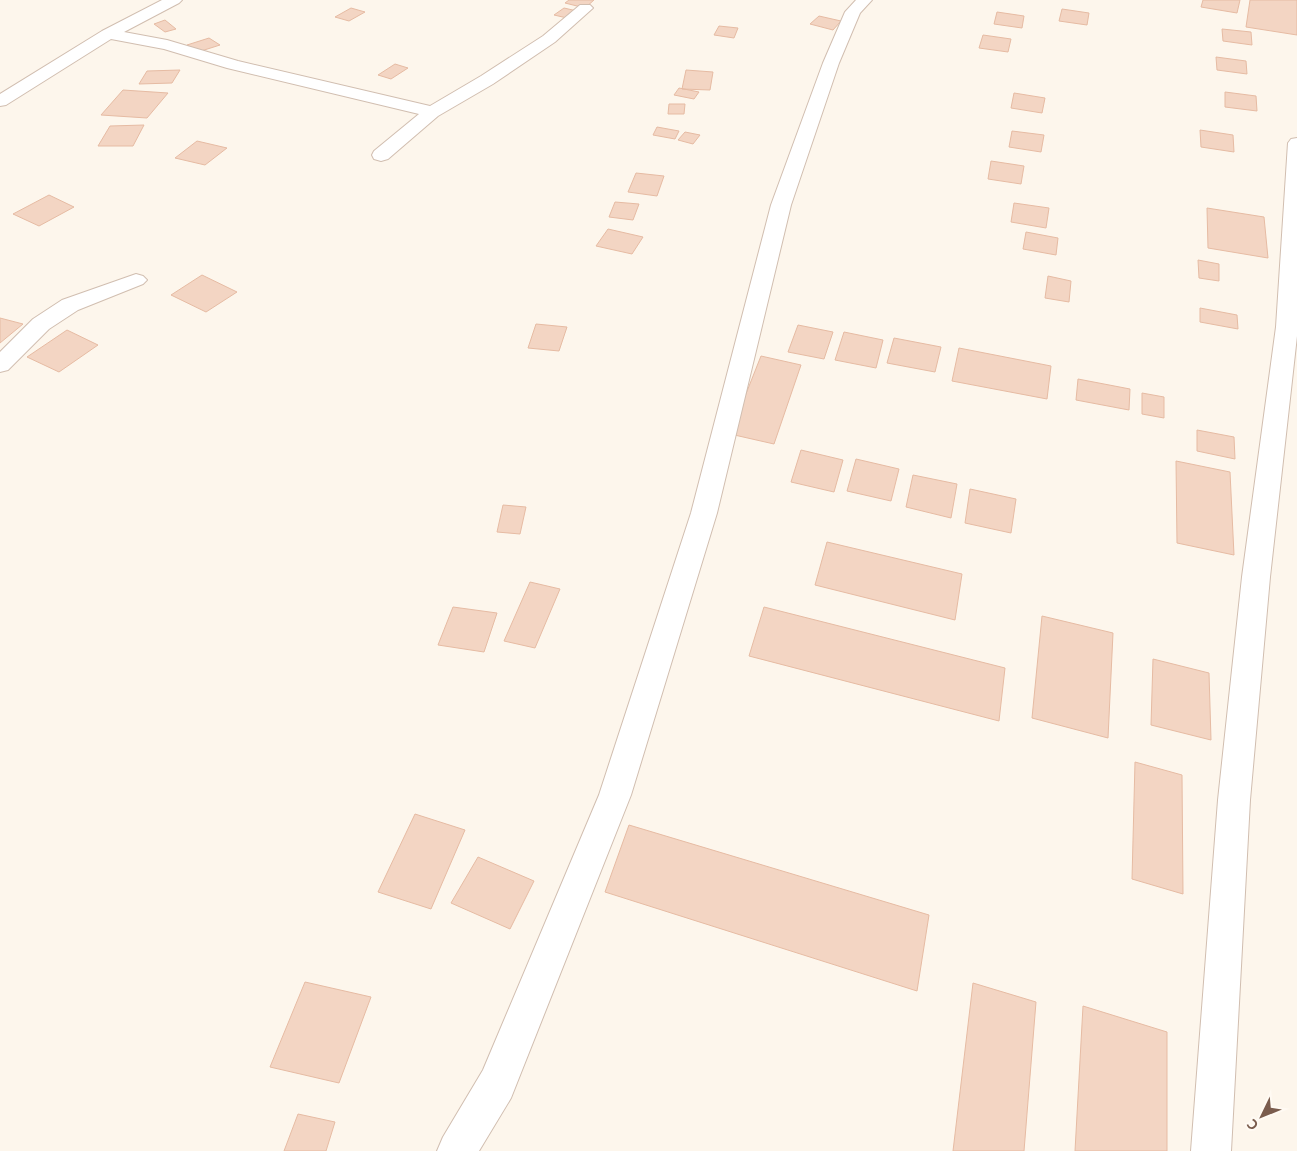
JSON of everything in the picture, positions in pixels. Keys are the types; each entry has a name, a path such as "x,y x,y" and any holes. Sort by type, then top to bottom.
{"street":[{"path":"0,101 108,34 174,0"},
{"path":"457,1151 497,1084 615,795 704,513 781,205 831,64 853,12 864,0"},
{"path":"381,155 432,112 487,80 549,39 585,8"},
{"path":"108,34 168,44 233,65 432,112"},
{"path":"1211,1151 1234,800 1256,577 1287,327 1297,143"},
{"path":"0,365 41,324 70,305 136,280"}],"building":[{"path":"569,0 594,0 585,8 565,3"},
{"path":"1203,0 1240,0 1237,13 1201,7"},
{"path":"1250,0 1297,0 1297,35 1246,27"},
{"path":"351,8 365,12 349,21 335,17"},
{"path":"564,8 577,11 567,18 554,15"},
{"path":"1062,9 1089,13 1087,25 1059,21"},
{"path":"997,12 1024,16 1022,28 994,24"},
{"path":"819,16 841,21 833,30 810,24"},
{"path":"165,20 176,29 165,32 154,24"},
{"path":"719,26 738,28 734,38 714,35"},
{"path":"1222,29 1251,32 1252,45 1223,41"},
{"path":"983,35 1011,39 1008,52 979,48"},
{"path":"209,38 220,45 198,52 187,45"},
{"path":"1216,57 1246,61 1247,74 1217,70"},
{"path":"395,64 408,68 391,79 378,75"},
{"path":"180,70 172,83 139,84 147,71"},
{"path":"686,70 713,72 710,90 682,89"},
{"path":"679,88 699,92 694,99 674,95"},
{"path":"123,90 168,93 147,118 101,115"},
{"path":"1225,92 1256,96 1257,111 1225,107"},
{"path":"1014,93 1045,98 1042,113 1011,108"},
{"path":"669,104 685,104 684,114 668,114"},
{"path":"144,125 133,146 98,146 110,126"},
{"path":"657,127 679,131 675,139 653,135"},
{"path":"1200,130 1233,135 1234,152 1201,147"},
{"path":"1012,131 1044,135 1041,152 1009,147"},
{"path":"685,132 700,135 693,144 678,140"},
{"path":"197,141 227,148 205,165 175,158"},
{"path":"991,161 1024,166 1021,184 988,179"},
{"path":"636,173 664,176 657,196 628,192"},
{"path":"49,195 74,207 39,226 13,214"},
{"path":"615,202 639,204 633,220 609,217"},
{"path":"1014,203 1049,208 1046,228 1011,222"},
{"path":"1207,208 1264,217 1268,258 1208,248"},
{"path":"608,229 643,237 632,254 596,246"},
{"path":"1026,232 1058,238 1056,255 1023,249"},
{"path":"1198,260 1219,264 1219,281 1199,278"},
{"path":"202,275 237,292 206,312 171,295"},
{"path":"1048,276 1071,281 1069,302 1045,298"},
{"path":"1200,308 1237,315 1238,329 1200,322"},
{"path":"0,318 23,324 0,343"},
{"path":"536,324 567,327 559,351 528,348"},
{"path":"798,325 833,332 824,359 788,352"},
{"path":"67,330 98,345 59,372 27,357"},
{"path":"844,332 883,340 876,368 835,360"},
{"path":"894,338 941,347 935,372 887,363"},
{"path":"959,348 1051,366 1047,399 952,381"},
{"path":"761,356 801,365 774,444 730,434"},
{"path":"1078,379 1130,389 1129,410 1076,400"},
{"path":"1142,393 1164,397 1164,418 1142,414"},
{"path":"1197,430 1234,437 1235,459 1197,451"},
{"path":"801,450 843,460 834,492 791,482"},
{"path":"856,459 899,469 891,501 847,491"},
{"path":"1176,461 1230,472 1234,555 1177,543"},
{"path":"913,475 957,484 951,518 906,507"},
{"path":"970,489 1016,499 1011,533 965,523"},
{"path":"503,505 526,507 520,534 497,532"},
{"path":"827,542 962,574 955,620 815,585"},
{"path":"530,582 560,589 535,648 504,641"},
{"path":"453,607 497,613 484,652 438,645"},
{"path":"764,607 1005,668 999,721 749,656"},
{"path":"1042,616 1113,633 1108,738 1032,718"},
{"path":"1153,659 1209,673 1211,740 1151,725"},
{"path":"1135,762 1182,775 1183,894 1132,879"},
{"path":"415,814 465,830 431,909 378,892"},
{"path":"629,825 929,915 917,991 605,892"},
{"path":"478,857 534,881 510,929 451,903"},
{"path":"305,982 371,997 339,1083 270,1067"},
{"path":"973,983 1036,1002 1024,1151 953,1151"},
{"path":"1083,1006 1167,1032 1167,1151 1075,1151"},
{"path":"298,1114 335,1122 326,1151 284,1151"}]}
